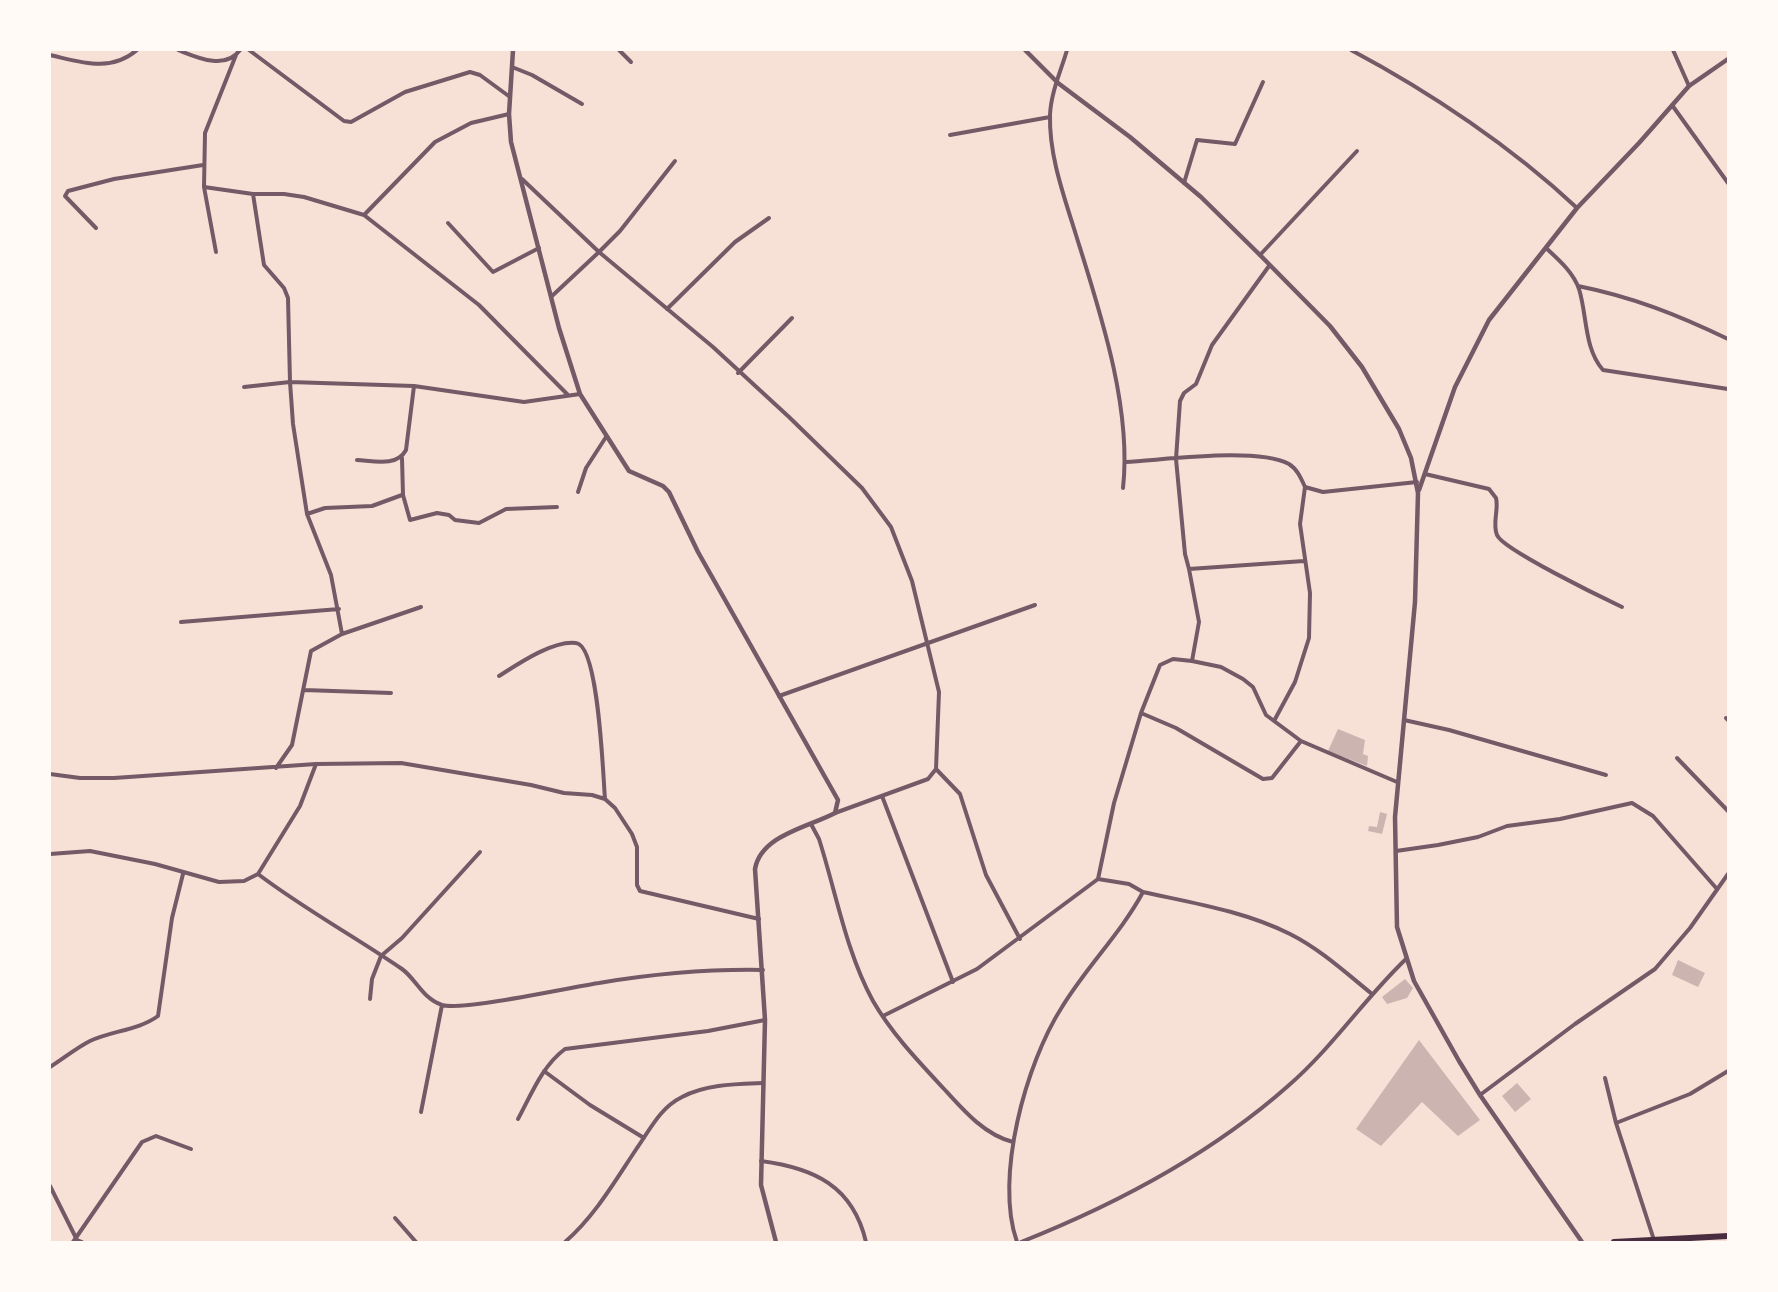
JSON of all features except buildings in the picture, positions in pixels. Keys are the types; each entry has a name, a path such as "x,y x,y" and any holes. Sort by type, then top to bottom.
{"highway":[{"path":"1614,1242 1654,1242 1728,1236"}],"street":[{"path":"50,55 99,66 116,64 137,50"},
{"path":"178,50 205,60 219,61 236,55"},
{"path":"216,252 204,187 205,133 240,50"},
{"path":"249,50 344,121 351,122 405,92 470,72 480,75 510,97"},
{"path":"513,50 509,114 511,142 570,366 580,394 629,471 663,486 669,492 698,552 834,789 838,800 835,813"},
{"path":"619,50 631,62"},
{"path":"1025,50 1058,83 1184,183 1260,255 1330,326 1362,367 1400,429 1418,482 1418,493 1414,612 1397,782 1395,851 1397,927 1414,981 1479,1095 1582,1242"},
{"path":"1067,50 1058,83 1052,95 1050,117 1054,165 1081,251 1123,407 1126,462 1123,488"},
{"path":"1351,50 1395,73 1454,112 1538,172 1577,208"},
{"path":"1673,50 1689,86"},
{"path":"1418,493 1455,387 1489,320 1577,208 1689,86 1728,59"},
{"path":"511,66 532,75 582,104"},
{"path":"1184,183 1197,140 1235,144 1263,82"},
{"path":"1672,105 1728,183"},
{"path":"364,215 435,142 471,123 509,114"},
{"path":"950,135 1050,117"},
{"path":"1260,255 1357,152"},
{"path":"552,296 620,231 675,161"},
{"path":"96,228 69,203 65,196 68,191 114,179 203,165"},
{"path":"521,178 599,252 712,347 789,417 862,489 891,527 912,581 928,643 939,692 936,769 928,779 835,813 767,846 756,860 765,1020 761,1185 776,1242"},
{"path":"204,187 253,194 284,194 304,197 364,215 479,305 568,395"},
{"path":"253,194 264,265 284,288 288,298 293,424 307,514 331,575 342,634"},
{"path":"668,309 735,242 770,218"},
{"path":"448,223 493,272 540,248"},
{"path":"1546,248 1564,264 1578,286 1592,352 1603,369 1728,389"},
{"path":"1192,661 1199,622 1185,555 1176,459 1180,401 1184,393 1196,384 1212,345 1269,266"},
{"path":"1578,286 1614,293 1662,308 1728,339"},
{"path":"738,373 792,318"},
{"path":"244,387 290,381 414,387 524,402 580,394"},
{"path":"414,387 406,450 402,458 403,495 408,517 413,520 437,513 449,515 455,520 478,523 506,509 557,507"},
{"path":"578,492 586,468 606,438"},
{"path":"1126,462 1248,456 1288,464 1297,471 1305,487 1299,524 1310,593 1309,638 1295,682 1274,721"},
{"path":"357,460 392,462 402,458"},
{"path":"1425,474 1489,489 1496,498 1495,524 1501,541 1573,584 1622,608"},
{"path":"1305,487 1323,492 1418,482"},
{"path":"307,514 325,508 372,506 403,495"},
{"path":"1189,569 1304,561"},
{"path":"779,696 1035,605"},
{"path":"276,768 292,745 311,651 342,634 421,607"},
{"path":"181,622 339,609"},
{"path":"500,676 541,652 562,645 576,643 581,645 586,652 597,694 605,799"},
{"path":"883,1016 953,982 1020,939 1098,879 1113,803 1141,713 1160,665 1173,659 1221,667 1243,679 1253,687 1266,715 1301,741 1397,782"},
{"path":"304,690 391,693"},
{"path":"1141,713 1176,728 1263,779 1272,778 1301,741"},
{"path":"1403,719 1606,775"},
{"path":"1677,758 1728,811"},
{"path":"50,774 114,778 185,771 276,768 316,764 401,763 605,799 615,808 633,834 637,847 637,885 640,891 760,920"},
{"path":"50,854 90,852 155,864 183,873 230,882 244,881 258,874 300,806 316,764"},
{"path":"936,769 953,783 960,794 986,875 1020,939"},
{"path":"882,796 953,982"},
{"path":"1395,851 1478,837 1507,826 1560,819 1632,803 1641,806 1653,816 1717,889"},
{"path":"811,824 819,839 858,967 883,1016 908,1049 952,1098 983,1128 1000,1139 1013,1142"},
{"path":"370,999 372,979 381,956 402,938 480,852"},
{"path":"50,1067 88,1041 119,1029 149,1022 158,1016 172,918 183,873"},
{"path":"258,874 296,904 405,971 419,990 442,1005 474,1004 602,982 700,971 763,970"},
{"path":"1479,1095 1575,1024 1655,969 1690,928 1728,874"},
{"path":"1098,879 1129,884 1143,892 1250,917 1290,934 1323,955 1372,994"},
{"path":"1143,892 1117,935 1092,962 1046,1033 1038,1050 1013,1142 1009,1186 1010,1212 1019,1242 1115,1202 1173,1169 1242,1122 1288,1086 1332,1043 1372,994 1406,959"},
{"path":"421,1112 442,1005"},
{"path":"518,1119 544,1071 555,1056 573,1047 708,1031 765,1020"},
{"path":"544,1071 590,1105 644,1138"},
{"path":"1616,1122 1690,1094 1728,1071"},
{"path":"1605,1078 1616,1122 1654,1242"},
{"path":"565,1242 603,1201 654,1119 682,1096 726,1085 763,1083"},
{"path":"75,1241 142,1142 156,1136 192,1149"},
{"path":"760,1161 793,1166 837,1189 853,1209 866,1242"},
{"path":"50,1186 75,1241"},
{"path":"395,1218 416,1242"},
{"path":"75,1241 82,1242"}]}
